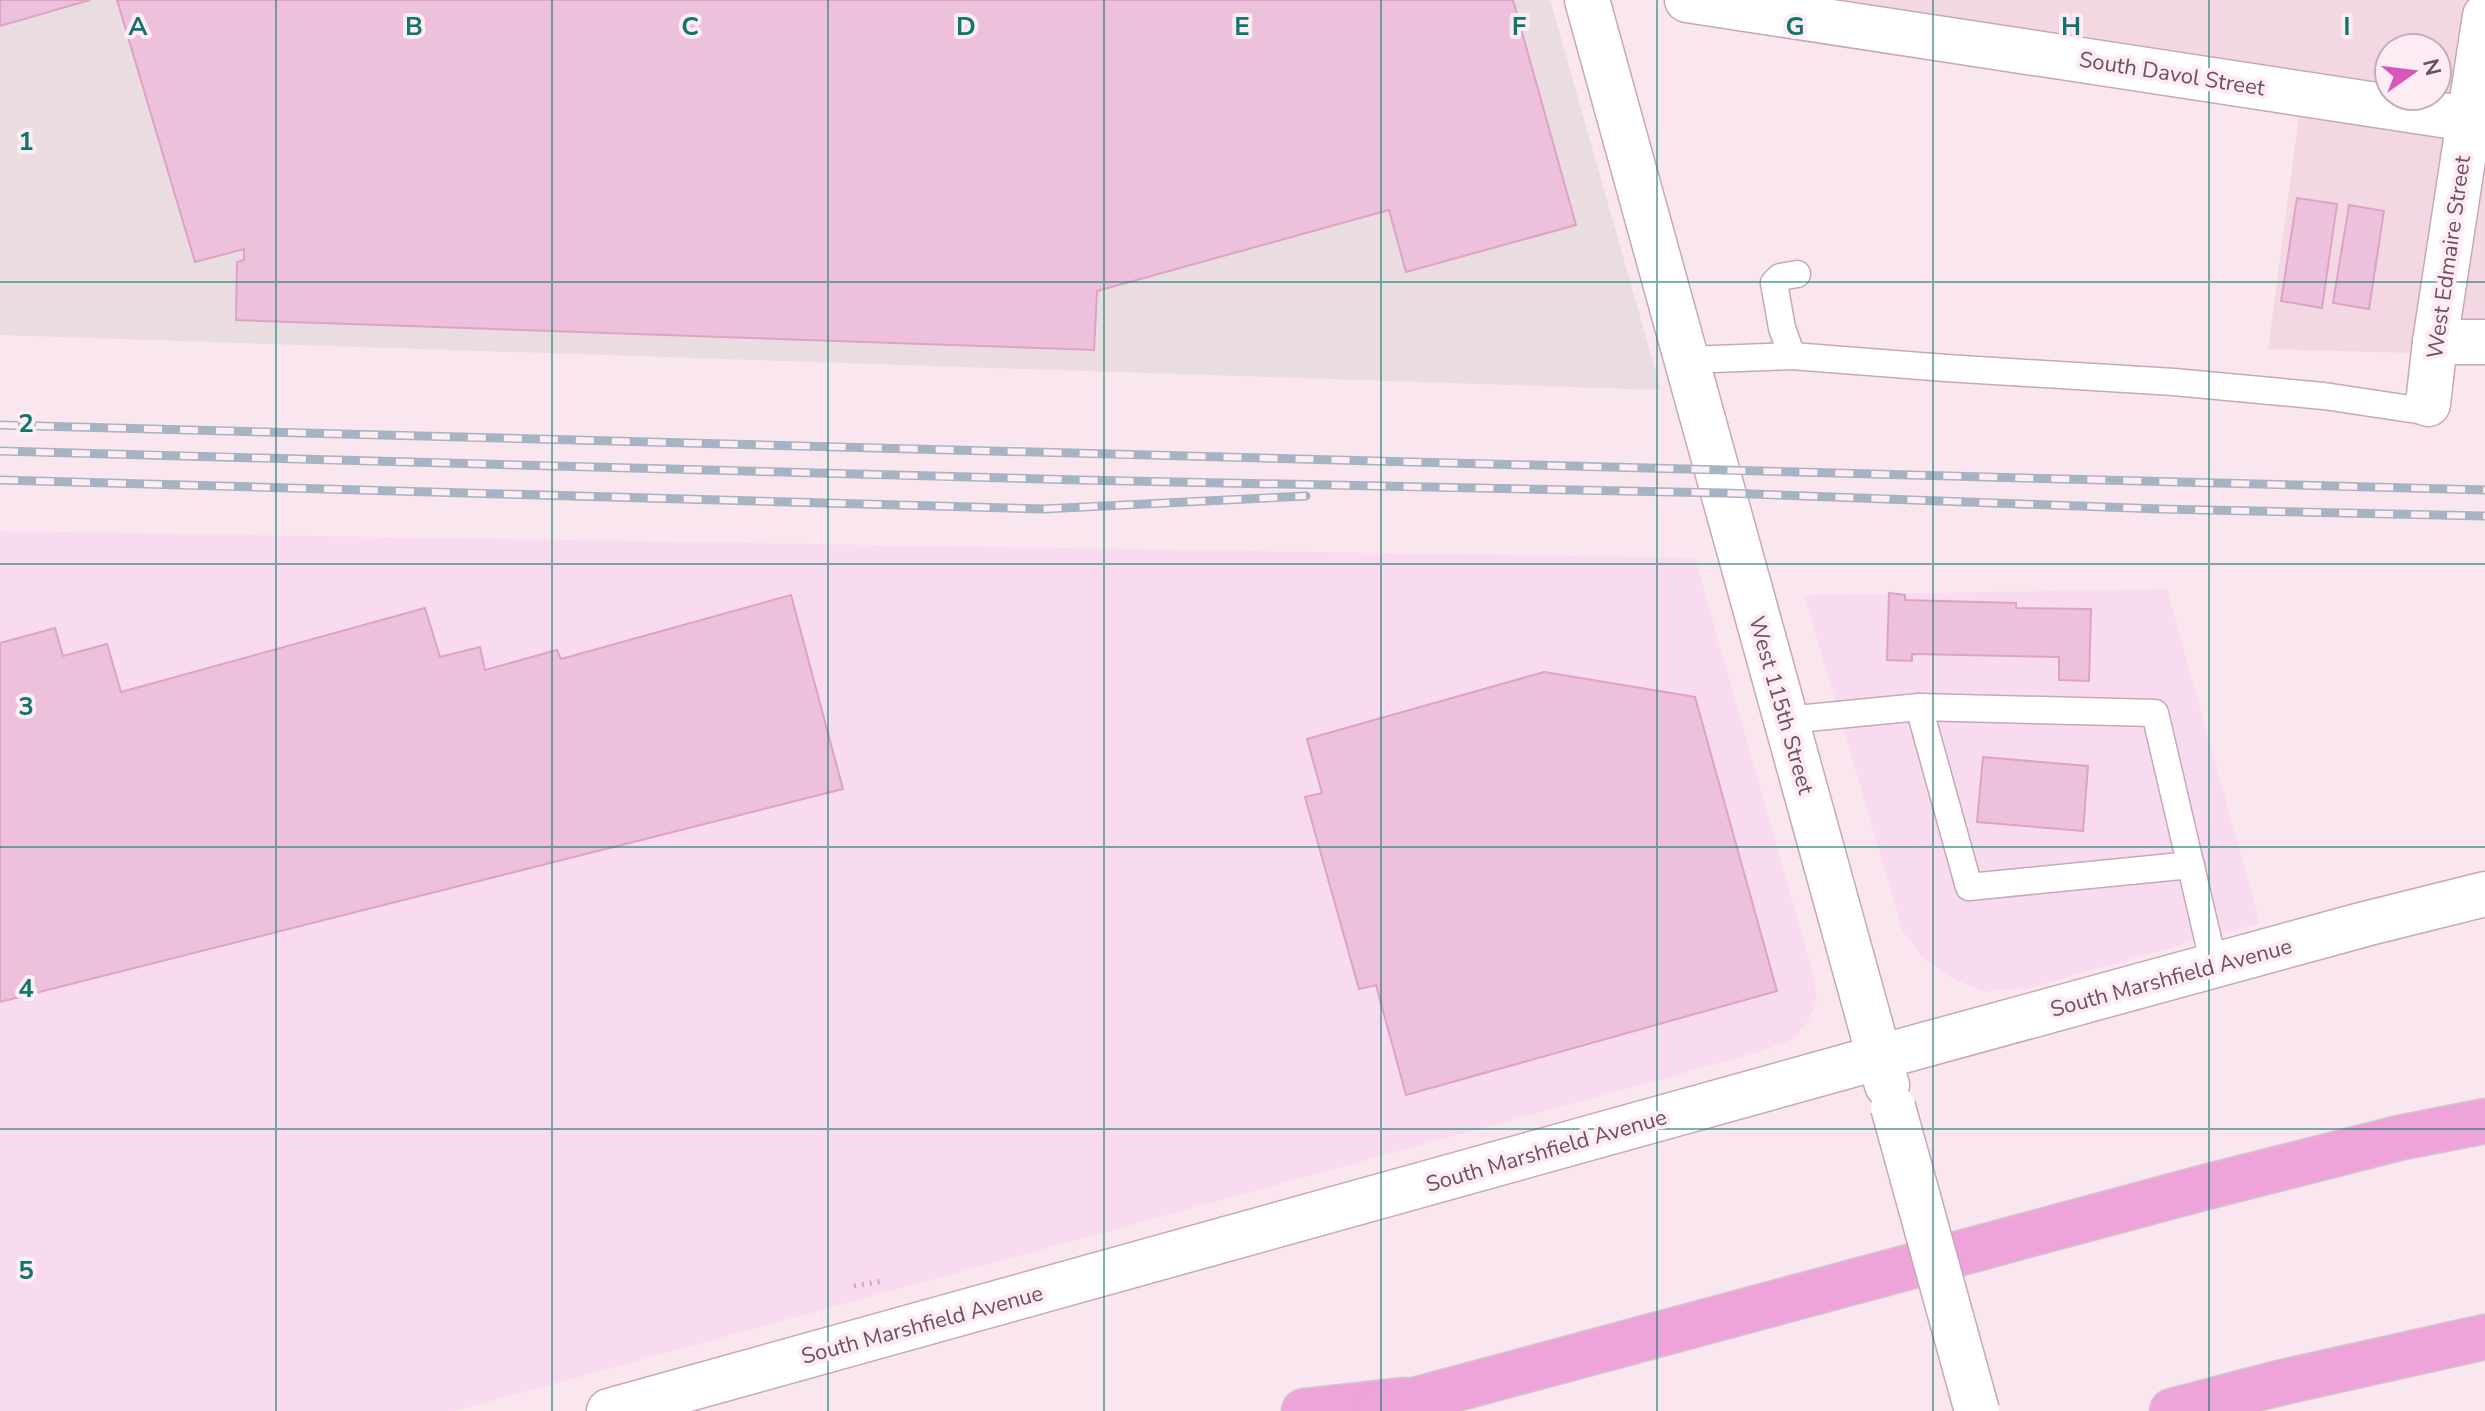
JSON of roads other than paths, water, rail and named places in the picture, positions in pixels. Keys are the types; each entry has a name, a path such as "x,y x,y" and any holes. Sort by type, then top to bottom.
{"highway":[{"path":"2399,1138 2485,1108"},
{"path":"1374,1411 2202,1188 2399,1138 2485,1121"},
{"path":"2172,1411 2279,1383 2485,1337"},
{"path":"2279,1383 2485,1358"},
{"path":"1304,1411 1418,1399"}],"street":[{"name":"West 115th Street","path":"1587,0 1977,1411"},
{"name":"South Davol Street","path":"1687,0 2468,119"},
{"name":"West Edmaire Street","path":"2428,404 2485,16"},
{"path":"2435,342 2485,342"},
{"name":"South Marshfield Avenue","path":"609,1411 1880,1057 2485,894"}],"lane":[{"path":"1792,356 1782,328 1774,283 1780,277 1797,274"},
{"path":"1687,360 1792,356 2174,382 2324,396 2417,410 2428,404"},
{"path":"1787,720 1919,707 2155,713 2214,965"},
{"path":"1919,707 1969,887 2191,865"}],"railway":[{"path":"0,425 2485,490"},
{"path":"0,451 1079,480 1723,493 2159,509 2485,516"},
{"path":"0,480 1043,509 1306,496"}]}
